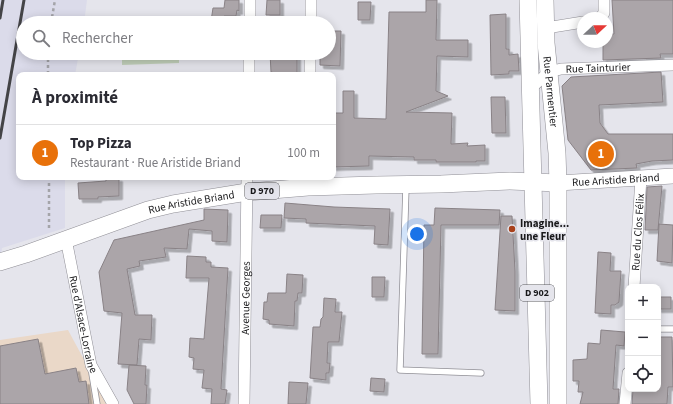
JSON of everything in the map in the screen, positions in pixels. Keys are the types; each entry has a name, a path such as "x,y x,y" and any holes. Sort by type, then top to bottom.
{"main road":[{"path":"528,0 529,44 537,64 539,80"},
{"name":"Rue Parmentier","path":"534,183 533,155 539,80 546,28 545,0"},
{"name":"Rue Parmentier","path":"539,80 556,153 558,183"},
{"path":"510,181 533,155"},
{"name":"Rue Aristide Briand","path":"0,262 148,210 247,184 308,182 406,185 510,181 558,183 673,176"},
{"path":"534,183 547,201 547,267 558,324"},
{"name":"D 902","path":"534,183 539,404"},
{"name":"D 902","path":"558,183 558,404"}],"street":[{"path":"250,0 250,16"},
{"path":"311,16 312,0"},
{"path":"604,0 604,12"},
{"path":"546,28 577,23"},
{"path":"249,60 249,72"},
{"path":"310,60 310,72"},
{"name":"Rue Tainturier","path":"539,80 561,69 673,65"},
{"name":"Rue du Clos Félix","path":"634,284 641,178"},
{"name":"Avenue Georges","path":"244,404 247,184"},
{"name":"Rue d'Alsace-Lorraine","path":"66,239 91,365 113,404"},
{"path":"625,404 626,392"}],"lane":[{"path":"406,185 400,370 481,373"},
{"path":"661,329 673,329"},
{"path":"91,365 97,404"}],"path":[{"path":"52,16 55,0"},
{"path":"48,60 48,72"},
{"path":"49,180 49,245"}],"shaded area":[{"path":"0,0 87,0 85,16 16,16 16,60 78,60 76,72 16,72 16,180 65,180 65,228 2,248 0,265"},
{"path":"68,330 108,404 0,404 0,340"}],"green space":[{"path":"122,60 179,60 179,63 122,65"}],"building":[{"path":"225,0 239,0 239,11 237,10 236,16 212,16 213,8 224,8"},
{"path":"267,0 280,0 280,15 266,15"},
{"path":"426,0 437,0 436,40 468,40 468,57 437,56 436,91 448,96 406,112 452,113 451,144 468,143 467,146 485,145 485,161 436,162 436,160 414,160 414,157 369,156 369,166 336,167 336,113 343,113 343,91 354,91 354,118 386,119 389,12 426,12"},
{"path":"612,0 673,0 673,54 660,54 661,58 603,60 603,48 613,48"},
{"path":"358,2 371,2 370,20 358,20"},
{"path":"506,14 506,49 509,49 509,55 518,54 519,71 509,71 509,74 491,75 490,15"},
{"path":"336,31 341,31 340,66 320,65 320,60 336,60"},
{"path":"270,60 297,60 297,72 271,72"},
{"path":"661,72 663,102 599,105 600,123 608,134 673,134 673,160 652,161 636,164 637,168 591,170 568,140 562,86 571,77"},
{"path":"491,97 505,97 506,133 492,133"},
{"path":"119,180 119,196 98,197 98,199 79,199 78,183"},
{"path":"662,186 658,230 645,230 647,187"},
{"path":"285,203 390,209 388,245 374,244 375,226 306,223 306,219 284,218"},
{"path":"435,208 500,210 499,225 441,225 438,354 422,354 424,225 434,225"},
{"path":"204,209 228,210 227,242 212,241 212,231 189,229 187,249 164,248 166,257 139,261 140,266 127,269 135,315 152,315 151,340 139,339 137,365 118,364 122,313 104,311 99,272 114,240 204,220"},
{"path":"261,215 282,215 281,228 260,228"},
{"path":"501,216 512,216 515,271 515,311 495,310"},
{"path":"659,224 673,225 672,263 657,261"},
{"path":"598,252 611,253 610,271 621,271 619,302 615,305 611,305 611,314 595,313"},
{"path":"187,256 206,257 206,262 211,262 211,267 228,268 221,389 227,390 225,404 211,404 212,389 202,388 204,370 193,369 194,358 189,357 190,338 204,339 209,278 186,278"},
{"path":"287,274 303,275 302,293 298,293 297,301 295,301 294,326 269,324 269,320 263,319 264,302 267,302 268,293 286,293"},
{"path":"372,277 385,277 384,297 372,297"},
{"path":"661,297 671,297 671,309 661,309"},
{"path":"324,298 336,299 335,312 342,312 339,342 328,342 327,363 330,363 329,373 326,373 326,380 310,378 313,327 320,327 321,319 323,317"},
{"path":"601,330 625,332 624,346 616,345 613,389 619,389 618,404 580,404 583,392 578,392 579,381 573,381 573,360 587,359 588,343 600,344"},
{"path":"661,337 672,337 673,387 668,387 667,404 632,404 633,392 661,392"},
{"path":"38,339 45,374 76,368 79,382 86,381 89,404 0,404 0,346"},
{"path":"129,365 146,366 146,404 134,404 127,390"},
{"path":"371,378 385,379 384,392 370,391"},
{"path":"289,382 308,383 306,404 288,404"}],"railway":[{"path":"0,18 3,0"},
{"path":"21,16 24,0"},
{"path":"0,138 16,46"}],"place":[{"name":"Top Pizza","path":"601,154"},
{"name":"Imagine... une Fleur","path":"512,229"}]}
